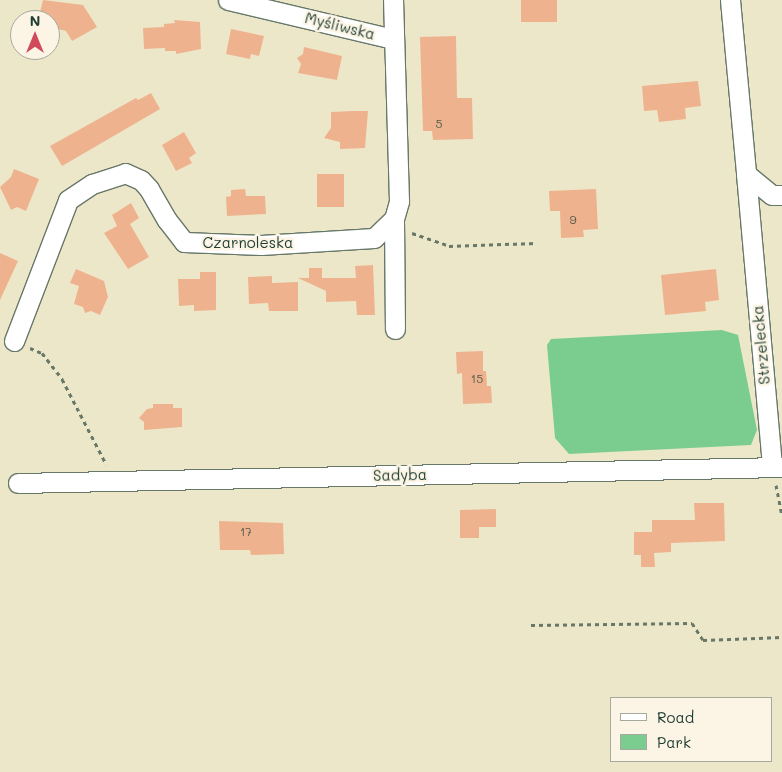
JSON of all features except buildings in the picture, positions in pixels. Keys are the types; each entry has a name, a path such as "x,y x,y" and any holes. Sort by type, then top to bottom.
{"street":[{"name":"Myśliwska","path":"228,0 393,39"},
{"path":"393,0 399,201 394,219 395,329"},
{"name":"Strzelecka","path":"730,0 746,174 777,467"},
{"name":"Czarnoleska","path":"14,341 68,200 92,184 111,177 125,173 141,180 184,242 205,245 348,242 374,238 394,219"},
{"path":"746,174 772,196 782,195"},
{"name":"Sadyba","path":"18,484 777,467"}],"path":[{"path":"394,219 418,238 449,246 537,243"},
{"path":"14,341 42,353 62,379 109,471 121,481"},
{"path":"777,467 782,515"},
{"path":"531,624 692,622 703,640 782,637"}],"green space":[{"path":"722,330 738,335 757,430 751,445 569,454 555,438 547,345 551,339"}]}
